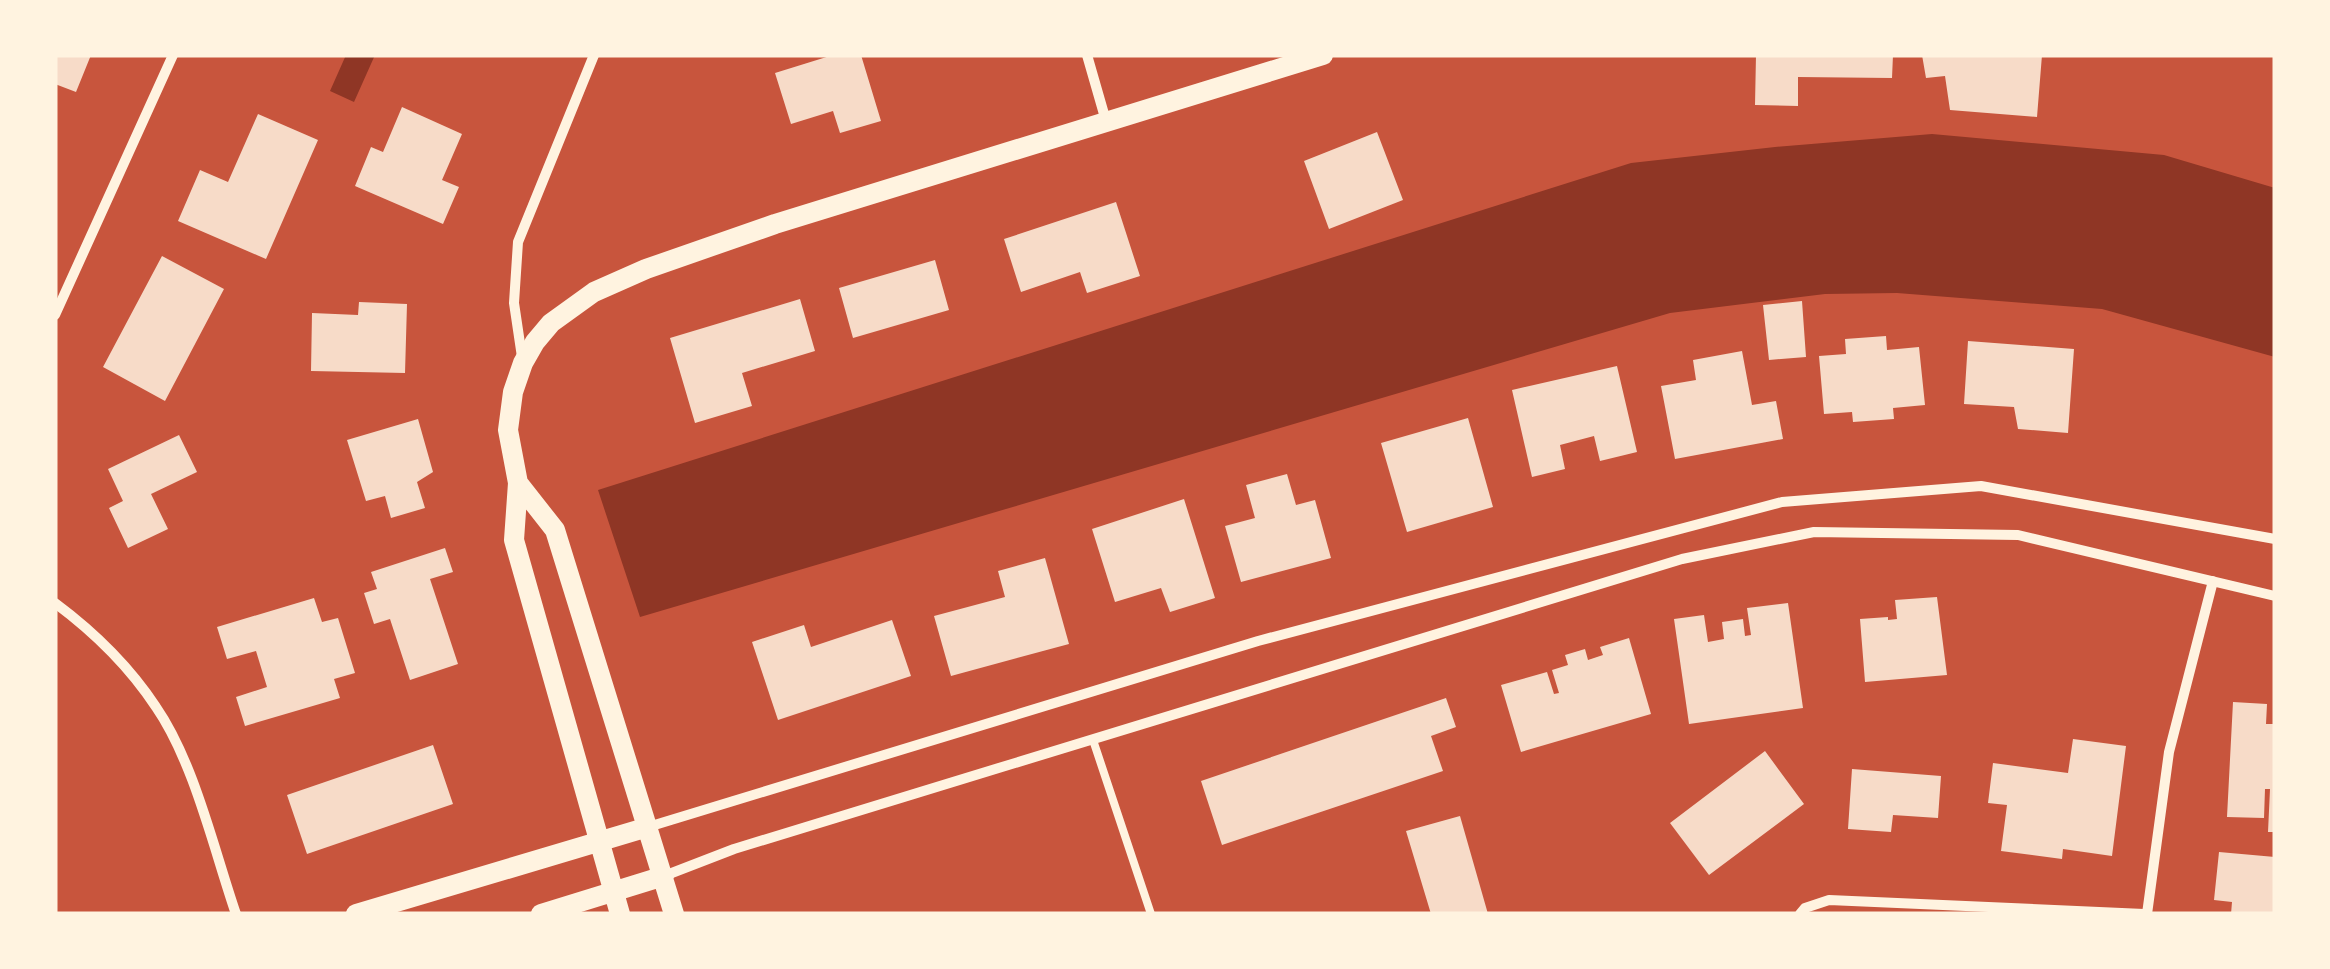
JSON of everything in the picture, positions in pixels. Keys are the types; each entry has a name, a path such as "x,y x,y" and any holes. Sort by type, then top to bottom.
{"main road":[{"path":"620,914 514,540 518,483 508,430 512,392 523,363 551,323 594,292 775,224 1323,55"},
{"path":"518,483 554,530 674,914"},
{"path":"356,914 648,827"},
{"path":"540,914 664,876"}],"street":[{"path":"55,315 173,55"},
{"path":"523,363 514,303 518,242 594,55"},
{"path":"1088,55 1106,120"},
{"path":"648,827 1258,640 1782,502 1981,486 2275,539"},
{"path":"664,876 734,850 1682,559 1814,532 2018,535 2275,596"},
{"path":"1800,914 1829,900 2146,914 2169,752 2213,581"},
{"path":"55,603 85,625 157,707 187,770 236,914"}],"lane":[{"path":"1093,740 1151,914"}],"shaded area":[{"path":"346,55 375,55 354,102 330,91"},
{"path":"1932,134 2164,155 2275,188 2275,357 2102,309 1897,293 1825,294 1670,313 640,617 598,490 1631,163"}],"building":[{"path":"55,55 91,55 76,92 55,84"},
{"path":"833,55 861,55 881,121 840,133 833,111 791,124 775,73"},
{"path":"1756,55 1893,55 1892,78 1798,77 1798,106 1755,105"},
{"path":"1922,55 2042,55 2037,117 1950,110 1945,76 1926,78"},
{"path":"402,107 462,134 442,180 459,187 443,224 355,186 371,147 383,152"},
{"path":"258,114 318,140 266,259 178,221 200,170 228,182"},
{"path":"1377,132 1403,200 1329,229 1304,161"},
{"path":"1116,202 1140,276 1087,293 1080,272 1021,292 1004,239"},
{"path":"162,256 224,289 165,401 103,367"},
{"path":"935,260 949,310 853,338 839,288"},
{"path":"800,299 815,351 742,373 752,406 695,423 670,338"},
{"path":"1802,301 1806,357 1769,360 1763,305"},
{"path":"359,302 407,304 405,373 311,371 312,313 358,315"},
{"path":"1886,336 1887,350 1919,347 1925,405 1893,408 1894,419 1853,422 1852,412 1824,414 1819,356 1846,354 1845,339"},
{"path":"1968,341 2074,349 2068,433 2018,429 2014,407 1964,404"},
{"path":"1742,351 1752,405 1776,401 1783,439 1675,459 1661,386 1696,380 1693,360"},
{"path":"1617,366 1637,452 1600,461 1594,436 1560,445 1565,469 1532,477 1512,390"},
{"path":"1468,418 1493,507 1407,532 1381,443"},
{"path":"418,419 433,472 417,482 425,508 391,518 385,496 366,501 347,440"},
{"path":"179,435 197,472 151,494 168,529 128,548 109,508 123,501 108,469"},
{"path":"1287,474 1296,505 1315,500 1331,558 1241,582 1225,526 1255,518 1246,485"},
{"path":"1184,499 1215,598 1170,612 1161,588 1115,602 1092,529"},
{"path":"445,548 453,572 430,579 458,664 410,680 390,619 374,624 364,593 377,589 371,572"},
{"path":"1045,558 1069,644 951,676 934,616 1005,597 998,571"},
{"path":"1937,597 1947,675 1865,682 1860,619 1897,619 1895,600"},
{"path":"314,598 322,622 338,618 355,673 334,679 340,698 245,726 236,697 267,687 256,651 227,659 217,627"},
{"path":"1788,603 1803,708 1689,724 1674,619 1704,615 1708,642 1724,639 1722,622 1743,619 1745,636 1751,635 1747,608"},
{"path":"892,620 911,676 778,720 752,642 804,625 811,647"},
{"path":"1629,638 1651,714 1521,752 1501,685 1547,672 1554,694 1559,693 1552,670 1568,665 1565,655 1585,649 1588,660 1603,655 1600,647"},
{"path":"1446,698 1456,727 1431,736 1443,771 1222,845 1201,781"},
{"path":"2233,702 2267,704 2266,724 2275,724 2275,832 2268,832 2270,789 2265,789 2264,818 2227,817"},
{"path":"2073,739 2126,746 2112,856 2063,849 2062,859 2001,851 2007,805 1988,803 1993,763 2068,773"},
{"path":"433,745 453,804 307,854 287,795"},
{"path":"1765,751 1804,804 1709,875 1670,823"},
{"path":"1852,769 1941,776 1938,818 1893,815 1891,832 1848,829"},
{"path":"1460,816 1488,914 1431,914 1406,831"},
{"path":"2219,852 2275,857 2275,914 2231,914 2232,902 2214,900"}]}
